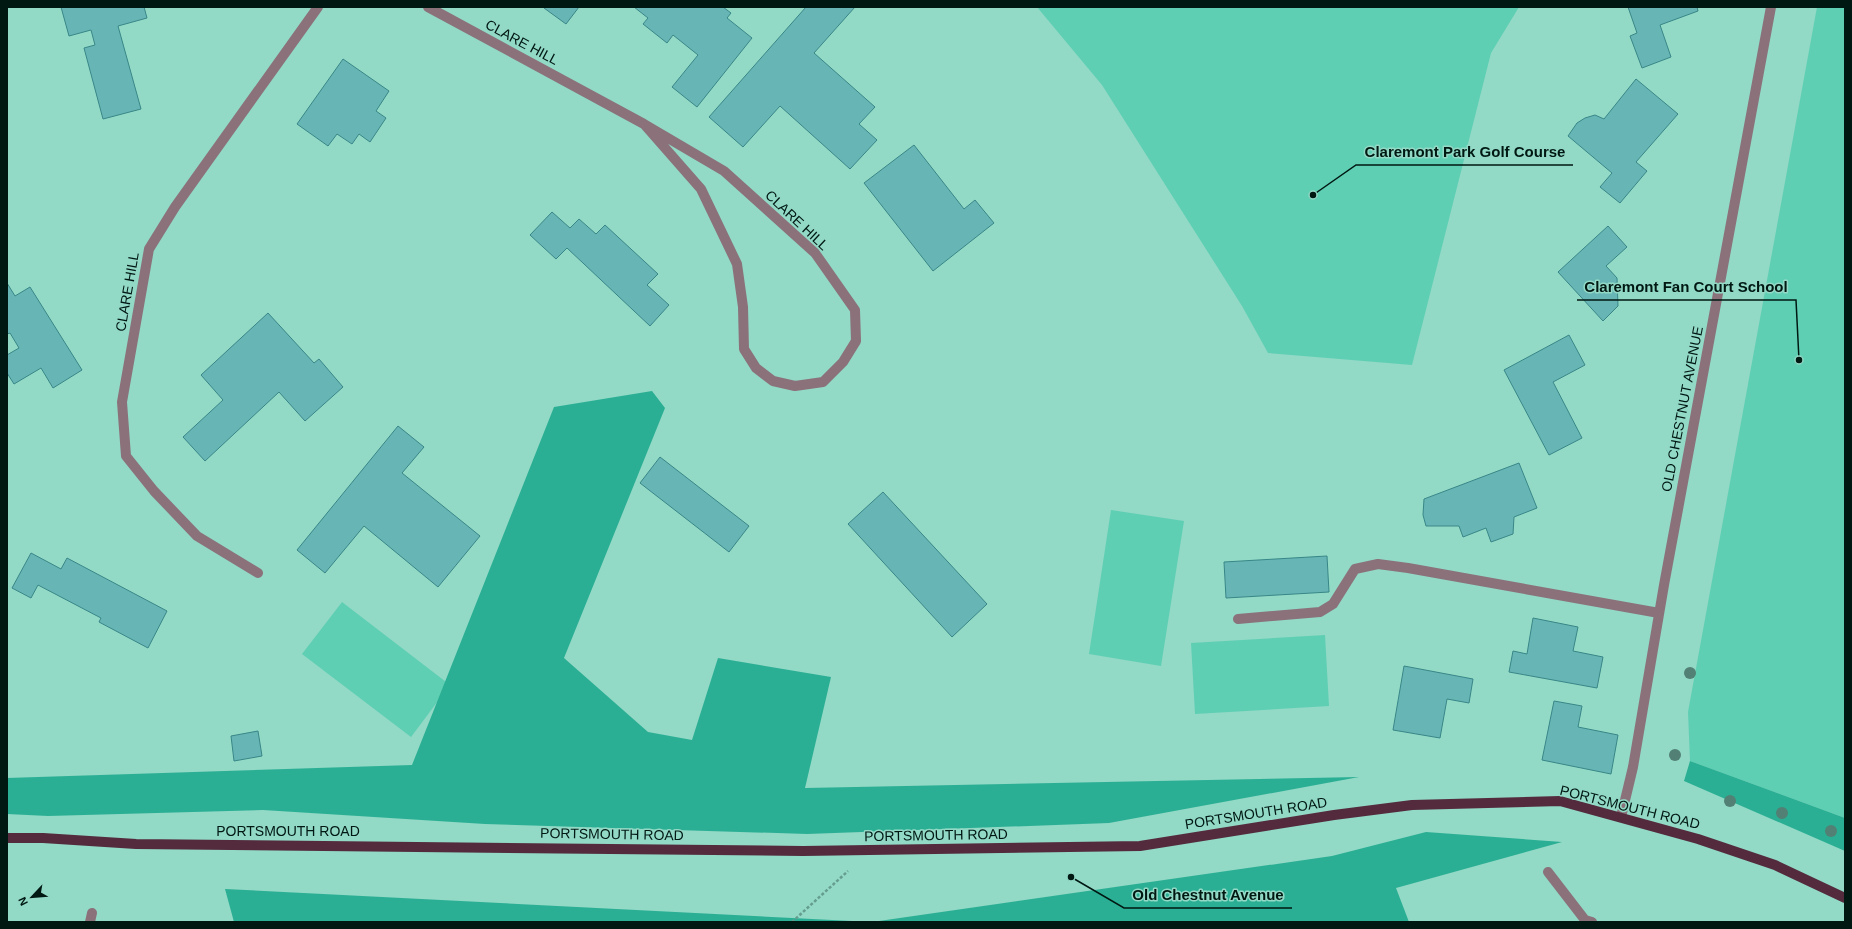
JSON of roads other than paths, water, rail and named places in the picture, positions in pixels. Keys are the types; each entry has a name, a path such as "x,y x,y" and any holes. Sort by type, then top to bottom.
{"main road":[{"name":"PORTSMOUTH ROAD","path":"7,838 43,838 136,844 803,851 1140,846 1334,815 1412,805 1560,801 1698,839 1776,865 1845,898"}],"street":[{"name":"CLARE HILL","path":"258,573 197,536 154,491 126,456 122,402 149,249 175,207 318,7"},
{"name":"CLARE HILL","path":"428,7 644,124 724,171 815,253 855,310 856,341 843,362 823,382 795,386 772,381 756,368 744,349 744,307 736,264 701,189 644,124"},
{"name":"OLD CHESTNUT AVENUE","path":"1621,817 1632,767 1658,613 1771,7"},
{"path":"1238,618 1320,612 1333,604 1355,569 1378,564 1408,568 1658,613"},
{"path":"1548,872 1585,920 1592,922"}],"place":[{"name":"Claremont Park Golf Course","path":"1313,195"},
{"name":"Claremont Fan Court School","path":"1799,360"},
{"name":"Old Chestnut Avenue","path":"1071,877"}]}
